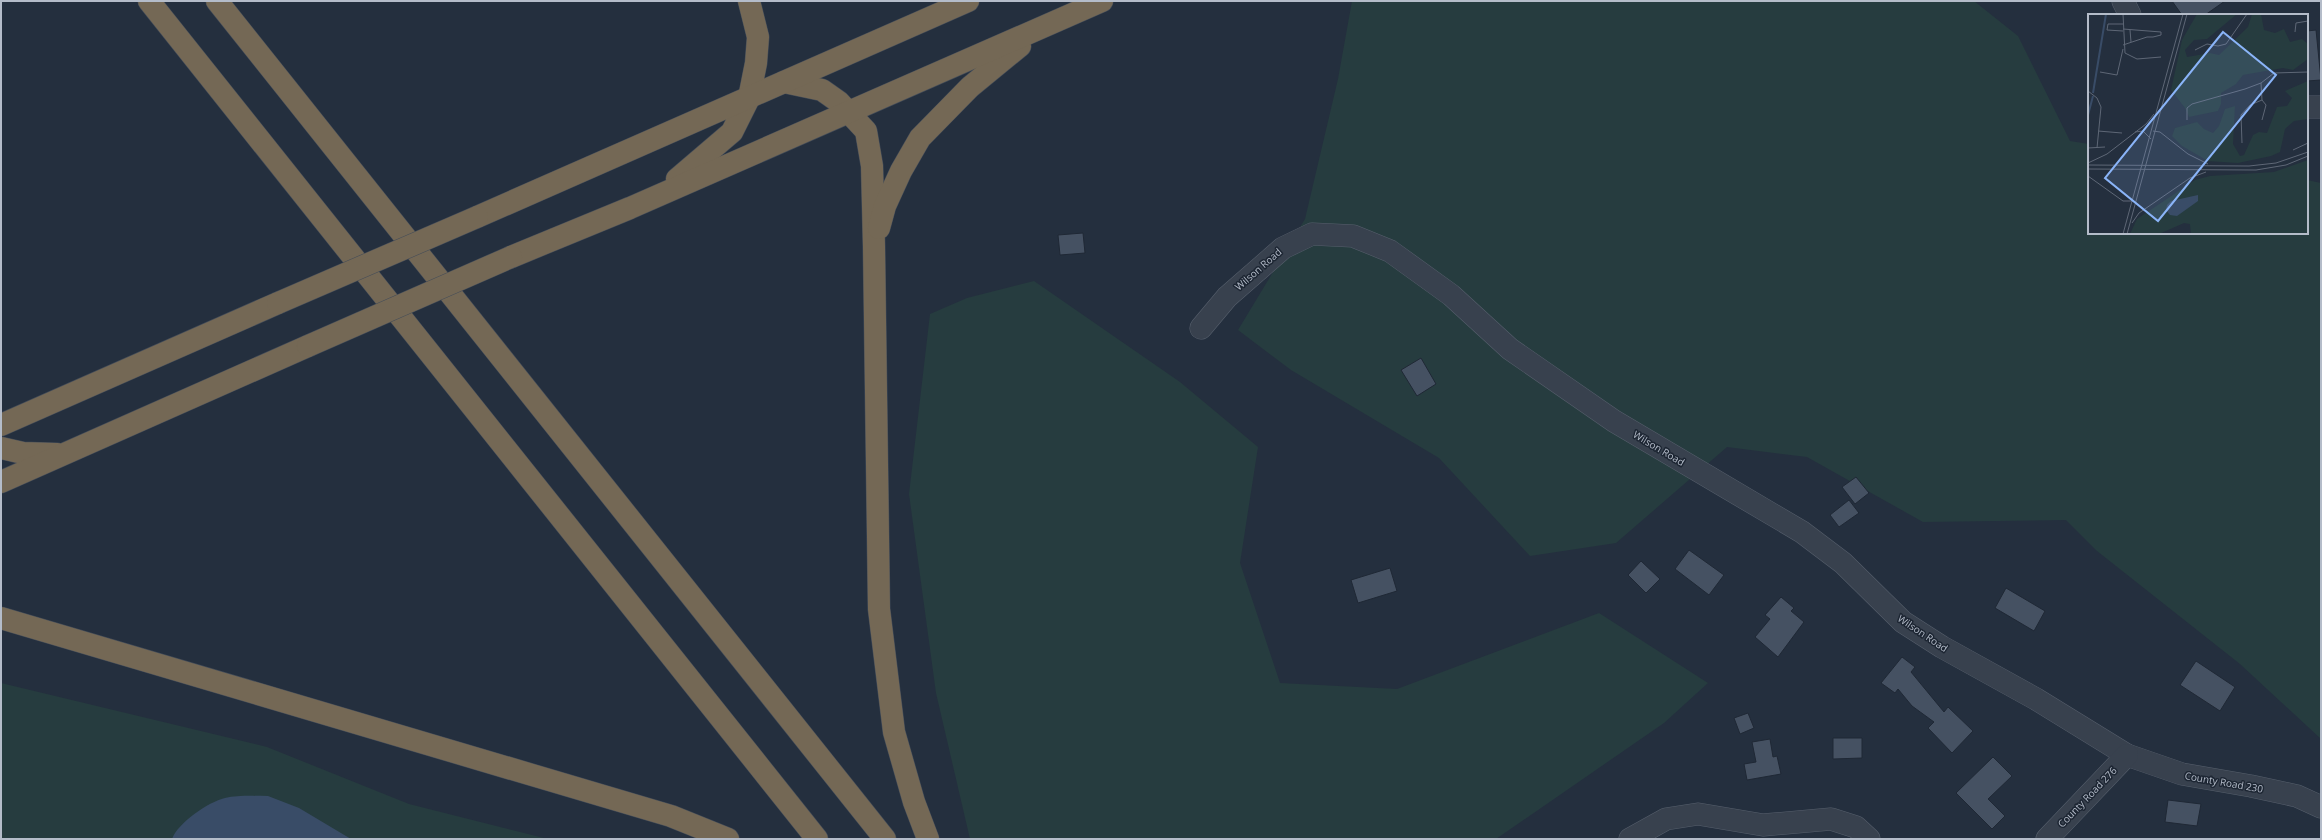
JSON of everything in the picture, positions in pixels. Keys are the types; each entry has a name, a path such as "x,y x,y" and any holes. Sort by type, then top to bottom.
{"highway":[{"path":"149,1 817,839"},
{"path":"217,1 884,839"},
{"path":"630,208 685,174 732,132 750,98 756,63 758,37 749,1"},
{"path":"6,425 278,303 750,98 968,1"},
{"path":"1,482 511,257 630,208 1102,1"},
{"path":"874,247 885,206 900,171 920,138 952,103 993,67 1050,24"},
{"path":"784,82 822,90 849,112 866,131 872,166 879,609 894,732 914,802 928,839"},
{"path":"1,448 23,453 63,454"},
{"path":"5,617 671,816 728,839"}],"street":[{"path":"2123,1 2130,14"},
{"path":"2308,107 2321,107"},
{"name":"Wilson Road","path":"1201,328 1227,297 1283,248 1312,234 1353,236 1390,251 1451,295 1510,349 1614,421 1802,532 1843,563 1903,622 1942,647 2036,699 2127,755"},
{"name":"County Road 230","path":"2127,755 2182,774 2297,796 2321,807"},
{"name":"County Road 276","path":"2047,839 2127,755"},
{"path":"1630,839 1666,819 1698,814 1763,825 1831,819 1856,827 1869,839"}],"green space":[{"path":"1352,1 1974,1 2018,36 2070,141 2088,144 2088,234 2308,234 2308,180 2321,183 2321,739 2240,664 2097,551 2066,520 1923,522 1807,457 1727,447 1616,543 1530,556 1439,458 1291,370 1238,330 1305,219 1338,79"},
{"path":"1034,281 1180,382 1258,447 1240,563 1280,683 1397,689 1599,613 1708,683 1664,723 1496,839 970,839 936,693 909,494 930,314 967,298"},
{"path":"1,683 267,747 409,804 548,839 1,839"}],"water":[{"path":"235,796 268,796 299,808 351,839 172,839 180,826 194,814 218,800"}],"building":[{"path":"2172,1 2225,1 2206,14 2181,14"},
{"path":"2316,30 2321,80 2308,81 2308,31"},
{"path":"1083,233 1085,253 1060,255 1058,235"},
{"path":"1421,358 1436,384 1417,396 1401,370"},
{"path":"1856,477 1869,493 1855,504 1842,487"},
{"path":"1849,500 1859,513 1839,527 1830,515"},
{"path":"1689,550 1724,575 1709,595 1675,569"},
{"path":"1641,561 1660,579 1646,593 1628,575"},
{"path":"1390,568 1397,591 1358,603 1351,580"},
{"path":"2006,588 2045,611 2034,631 1995,608"},
{"path":"1781,597 1794,608 1791,611 1804,622 1778,657 1755,637 1770,619 1765,615"},
{"path":"1902,657 1915,667 1911,672 1944,712 1948,707 1973,731 1952,753 1928,728 1934,722 1912,706 1898,689 1895,693 1881,683"},
{"path":"2196,661 2235,687 2220,711 2180,685"},
{"path":"1748,713 1754,728 1740,734 1734,718"},
{"path":"1833,738 1862,738 1862,758 1833,759"},
{"path":"1770,739 1773,757 1777,756 1781,774 1747,780 1744,764 1756,762 1752,742"},
{"path":"1993,757 2012,776 1988,799 2005,816 1992,829 1956,793"},
{"path":"2168,800 2201,804 2197,826 2165,822"}]}
